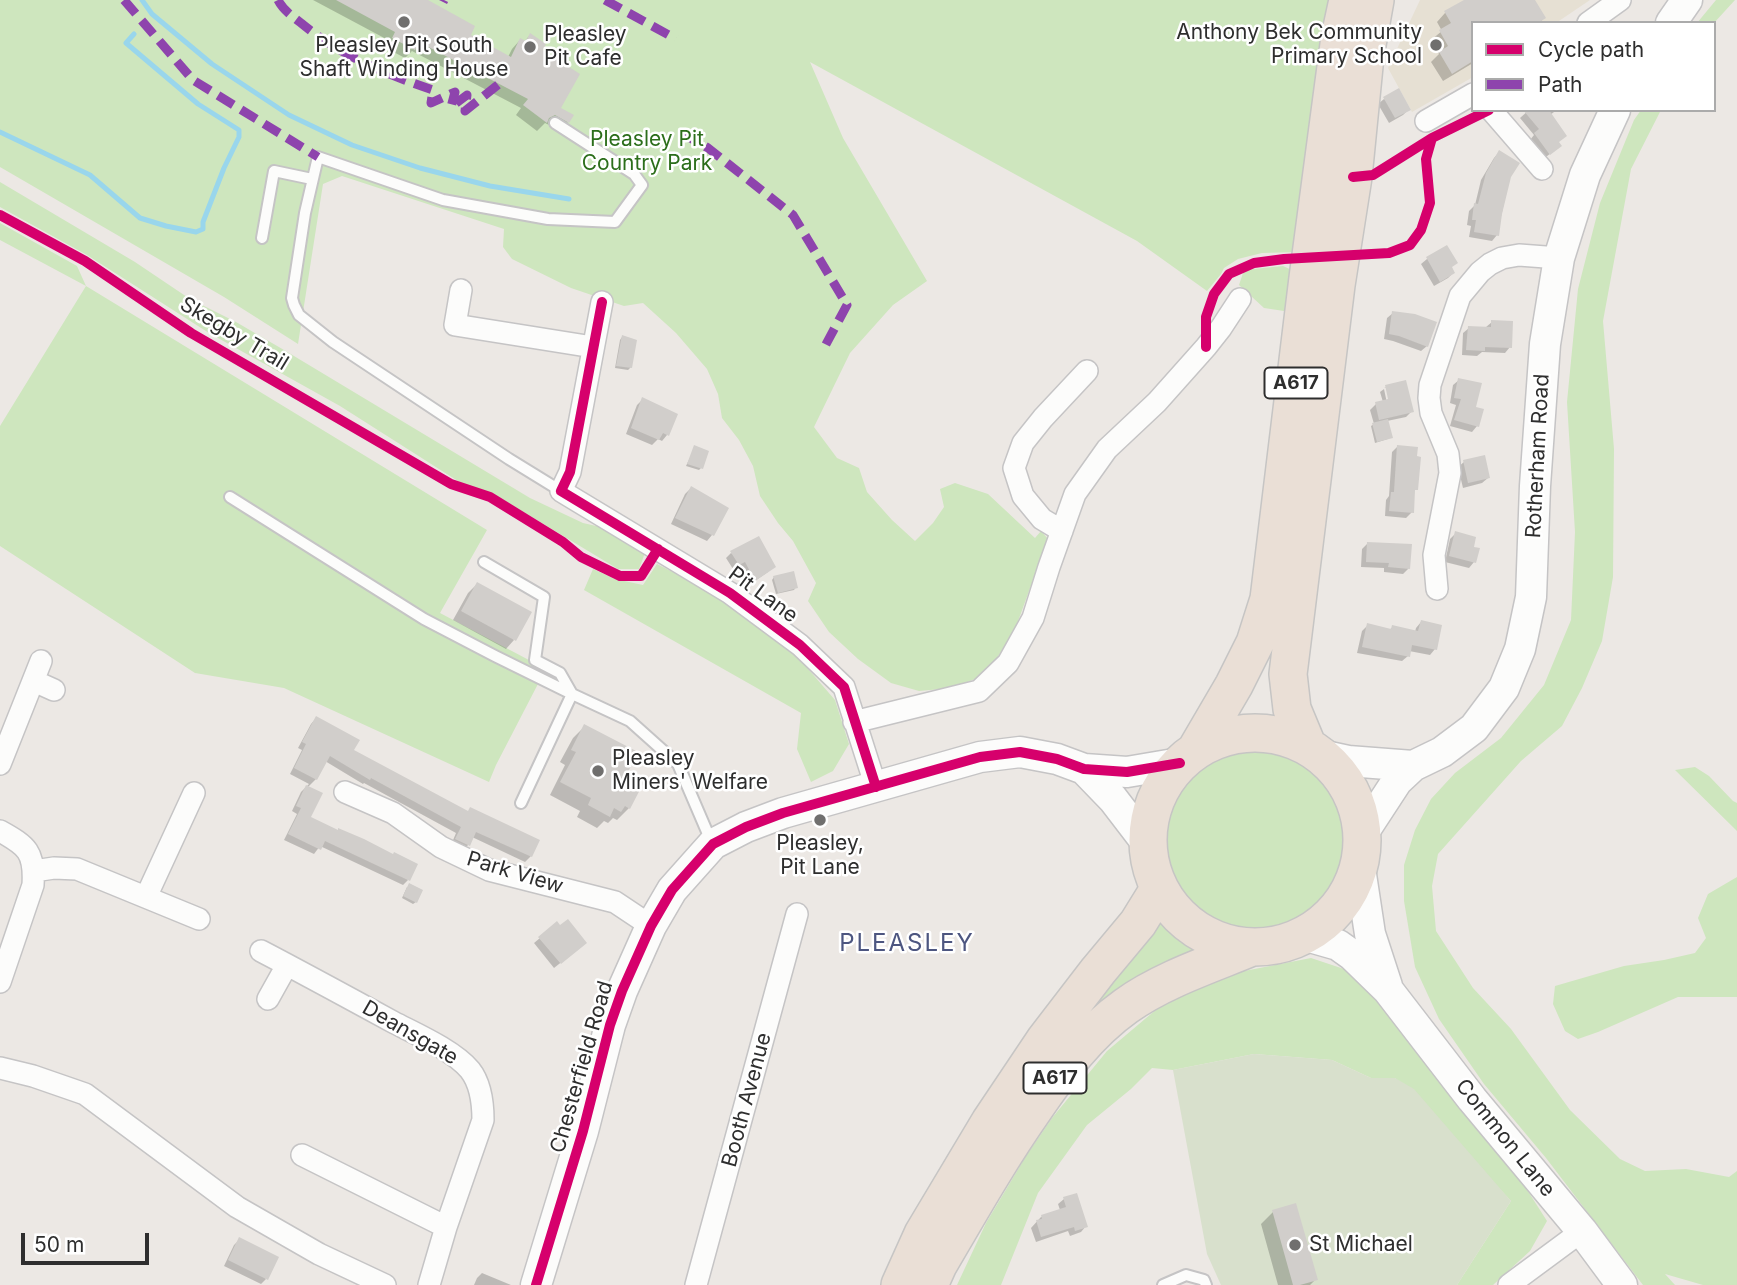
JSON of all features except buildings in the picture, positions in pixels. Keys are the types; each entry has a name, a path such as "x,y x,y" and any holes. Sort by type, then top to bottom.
{"highway":[{"name":"A617","path":"1188,756 1234,685 1255,643 1269,599 1310,264 1340,37 1348,0"},
{"name":"A617","path":"1314,750 1292,709 1288,674 1336,285 1353,177 1365,56 1375,0"},
{"path":"1245,732 1264,732 1283,735 1314,750 1335,767 1354,797 1361,850 1344,901 1324,923 1291,942 1265,948 1237,946 1201,933 1182,919 1159,889 1150,864 1148,827 1158,793 1188,756 1221,737 1245,732"},
{"name":"A617","path":"900,1285 923,1234 990,1122 1045,1040 1138,923 1159,889"},
{"name":"A617","path":"929,1285 1010,1143 1054,1079 1084,1042 1126,1006 1161,985 1252,947"}],"main road":[{"path":"1672,21 1687,0"},
{"name":"Rotherham Road","path":"1361,850 1397,781 1413,766 1442,752 1474,728 1504,688 1520,649 1531,597 1535,486 1545,344 1559,258 1585,175 1614,112"},
{"path":"1314,750 1348,761 1413,766"},
{"name":"Chesterfield Road","path":"536,1285 622,991 651,926 672,890 713,844 746,827 783,813 980,757 1020,752 1057,759 1084,769"},
{"path":"1084,769 1127,772 1188,756"},
{"path":"1084,769 1113,799 1149,846"},
{"path":"1361,850 1370,934 1388,990"},
{"path":"1303,935 1338,945 1388,990"},
{"name":"Common Lane","path":"1388,990 1472,1100 1582,1231 1622,1285"}],"street":[{"path":"1591,21 1620,0"},
{"path":"1426,121 1471,95"},
{"path":"1493,112 1542,170"},
{"path":"1437,589 1434,555 1450,473 1448,454 1431,413 1430,385 1460,296 1480,272 1502,258 1519,255 1559,258"},
{"path":"461,290 455,325 593,347"},
{"path":"854,722 979,691 1008,663 1033,618 1075,495 1107,449 1157,402 1198,356 1240,299"},
{"path":"561,491 570,472 602,302"},
{"path":"1062,531 1042,519 1023,496 1014,468 1023,443 1087,371"},
{"name":"Pit Lane","path":"561,491 730,593 800,645 844,687 876,788"},
{"path":"0,764 37,671 54,690"},
{"path":"146,897 175,811 194,793"},
{"name":"Park View","path":"354,802 393,813 441,847 489,870 615,902 651,926"},
{"path":"0,831 20,842 32,857 34,871 33,885 1,976"},
{"path":"34,871 77,869 199,919"},
{"name":"Booth Avenue","path":"696,1285 797,915"},
{"name":"Deansgate","path":"261,951 429,1041 462,1061 472,1072 480,1089 483,1120 429,1285"},
{"path":"268,999 287,965"},
{"path":"0,1068 85,1094 237,1207 319,1254 385,1285"},
{"path":"302,1155 329,1158 446,1227"},
{"path":"1509,1285 1582,1231"}],"lane":[{"path":"262,238 274,171 312,179 318,157 443,200 548,219 615,222 642,185 634,174 555,122"},
{"name":"Pit Lane","path":"312,179 292,298 299,314 333,342 561,491"},
{"path":"230,497 424,619 629,721 678,764 713,844"},
{"path":"484,562 544,597 536,660 560,673 572,694"},
{"path":"520,803 572,694"},
{"path":"1163,1285 1186,1275 1204,1280 1206,1285"}],"shaded area":[{"name":"Anthony Bek Community Primary School","path":"1420,0 1590,0 1559,21 1471,21 1471,78 1412,112 1388,68"}],"green space":[{"name":"Pleasley Pit Country Park","path":"0,0 1333,0 1300,252 1262,253 1238,259 1224,268 1207,291 1137,241 810,62 843,138 927,281 893,305 850,353 814,427 837,458 859,468 867,492 915,541 944,507 940,489 955,483 988,494 1035,538 1041,531 1048,539 1013,635 996,659 975,679 952,688 919,691 891,683 858,659 829,632 808,601 816,583 793,541 760,496 753,466 739,440 722,418 718,394 707,369 676,333 643,303 624,306 571,288 512,259 503,247 504,229 342,176 323,184 298,344 224,297 0,167"},
{"path":"1716,0 1735,0 1716,21 1699,21"},
{"path":"1640,112 1660,112 1631,169 1603,321 1614,449 1613,577 1602,641 1562,726 1521,761 1438,854 1432,886 1436,931 1473,988 1511,1029 1570,1110 1620,1159 1645,1171 1686,1169 1729,1177 1737,1171 1737,1285 1703,1285 1665,1274 1675,1285 1643,1285 1546,1158 1484,1084 1439,1019 1415,967 1404,901 1404,865 1415,830 1431,799 1455,773 1501,738 1544,685 1571,620 1575,532 1567,402 1578,289 1600,203"},
{"path":"0,182 135,262 190,299 284,350 530,498 583,523 605,528 645,553 639,569 618,569 492,493 461,483 340,406 209,333 87,255 0,207"},
{"path":"0,223 77,266 86,286 0,240"},
{"path":"1283,266 1294,271 1293,294 1284,311 1264,308 1239,285 1244,270"},
{"path":"86,286 487,530 440,613 544,668 489,782 284,688 195,673 0,546 0,426"},
{"path":"657,564 722,597 790,648 835,700 849,744 833,771 811,782 797,749 801,713 584,590 593,569 615,579 643,585"},
{"path":"1256,747 1291,754 1321,774 1341,804 1348,839 1341,874 1321,904 1291,924 1256,931 1221,924 1191,904 1171,874 1164,839 1171,804 1191,774 1221,754"},
{"path":"1695,767 1709,776 1737,803 1737,831 1675,770"},
{"path":"1737,877 1737,997 1678,997 1578,1039 1565,1031 1553,1004 1555,986 1624,966 1695,953 1706,938 1698,918 1708,894"},
{"path":"1161,918 1183,940 1210,955 1069,1033"},
{"path":"1311,958 1356,973 1524,1185 1547,1221 1530,1251 1493,1285 1457,1285 1511,1201 1395,1078 1371,1078 1332,1060 1254,1054 1173,1070 1152,1068 1087,1125 1038,1193 1001,1285 957,1285 986,1223 1026,1156 1052,1118 1107,1051 1177,992 1234,973"},
{"path":"1254,1054 1332,1060 1371,1078 1395,1078 1414,1089 1511,1201 1457,1285 1221,1285 1207,1254 1173,1070"}],"waterway":[{"path":"142,0 152,14 212,64 289,115 352,145 420,168 490,186 569,199"},
{"path":"0,132 90,175 140,218 196,232 203,229 203,222 239,137 239,130 198,104 126,43 134,34"}],"marked path":[{"path":"124,0 193,80 318,157"},
{"path":"278,0 294,18 331,45 380,70 433,90 431,103 455,92 451,107 467,95 465,111 499,84"},
{"path":"605,0 676,39"},
{"path":"682,133 708,148 793,215 847,305 824,348"}],"cycle path":[{"path":"1206,347 1206,317 1214,294 1229,274 1254,263 1389,253 1410,245 1421,230 1430,203 1426,159 1432,138 1485,112"},
{"path":"1353,177 1373,175 1432,138"},
{"name":"Skegby Trail","path":"0,215 85,261 191,333 451,484 490,497 563,542 581,557 620,576 641,576 658,549"},
{"path":"602,302 570,472 561,491 730,593 800,645 844,687 876,787"},
{"path":"536,1285 622,991 651,926 672,890 713,844 746,827 783,813 980,757 1020,752 1057,759 1084,769 1127,772 1180,763"}],"place":[{"name":"Pleasley Pit South Shaft Winding House","path":"404,22"},
{"name":"Anthony Bek Community Primary School","path":"1436,45"},
{"name":"Pleasley Pit Cafe","path":"530,47"},
{"name":"Pleasley Miners' Welfare","path":"598,771"},
{"name":"Pleasley, Pit Lane","path":"820,820"},
{"name":"St Michael","path":"1295,1245"}],"district":[{"name":"PLEASLEY","path":"907,944"}]}
